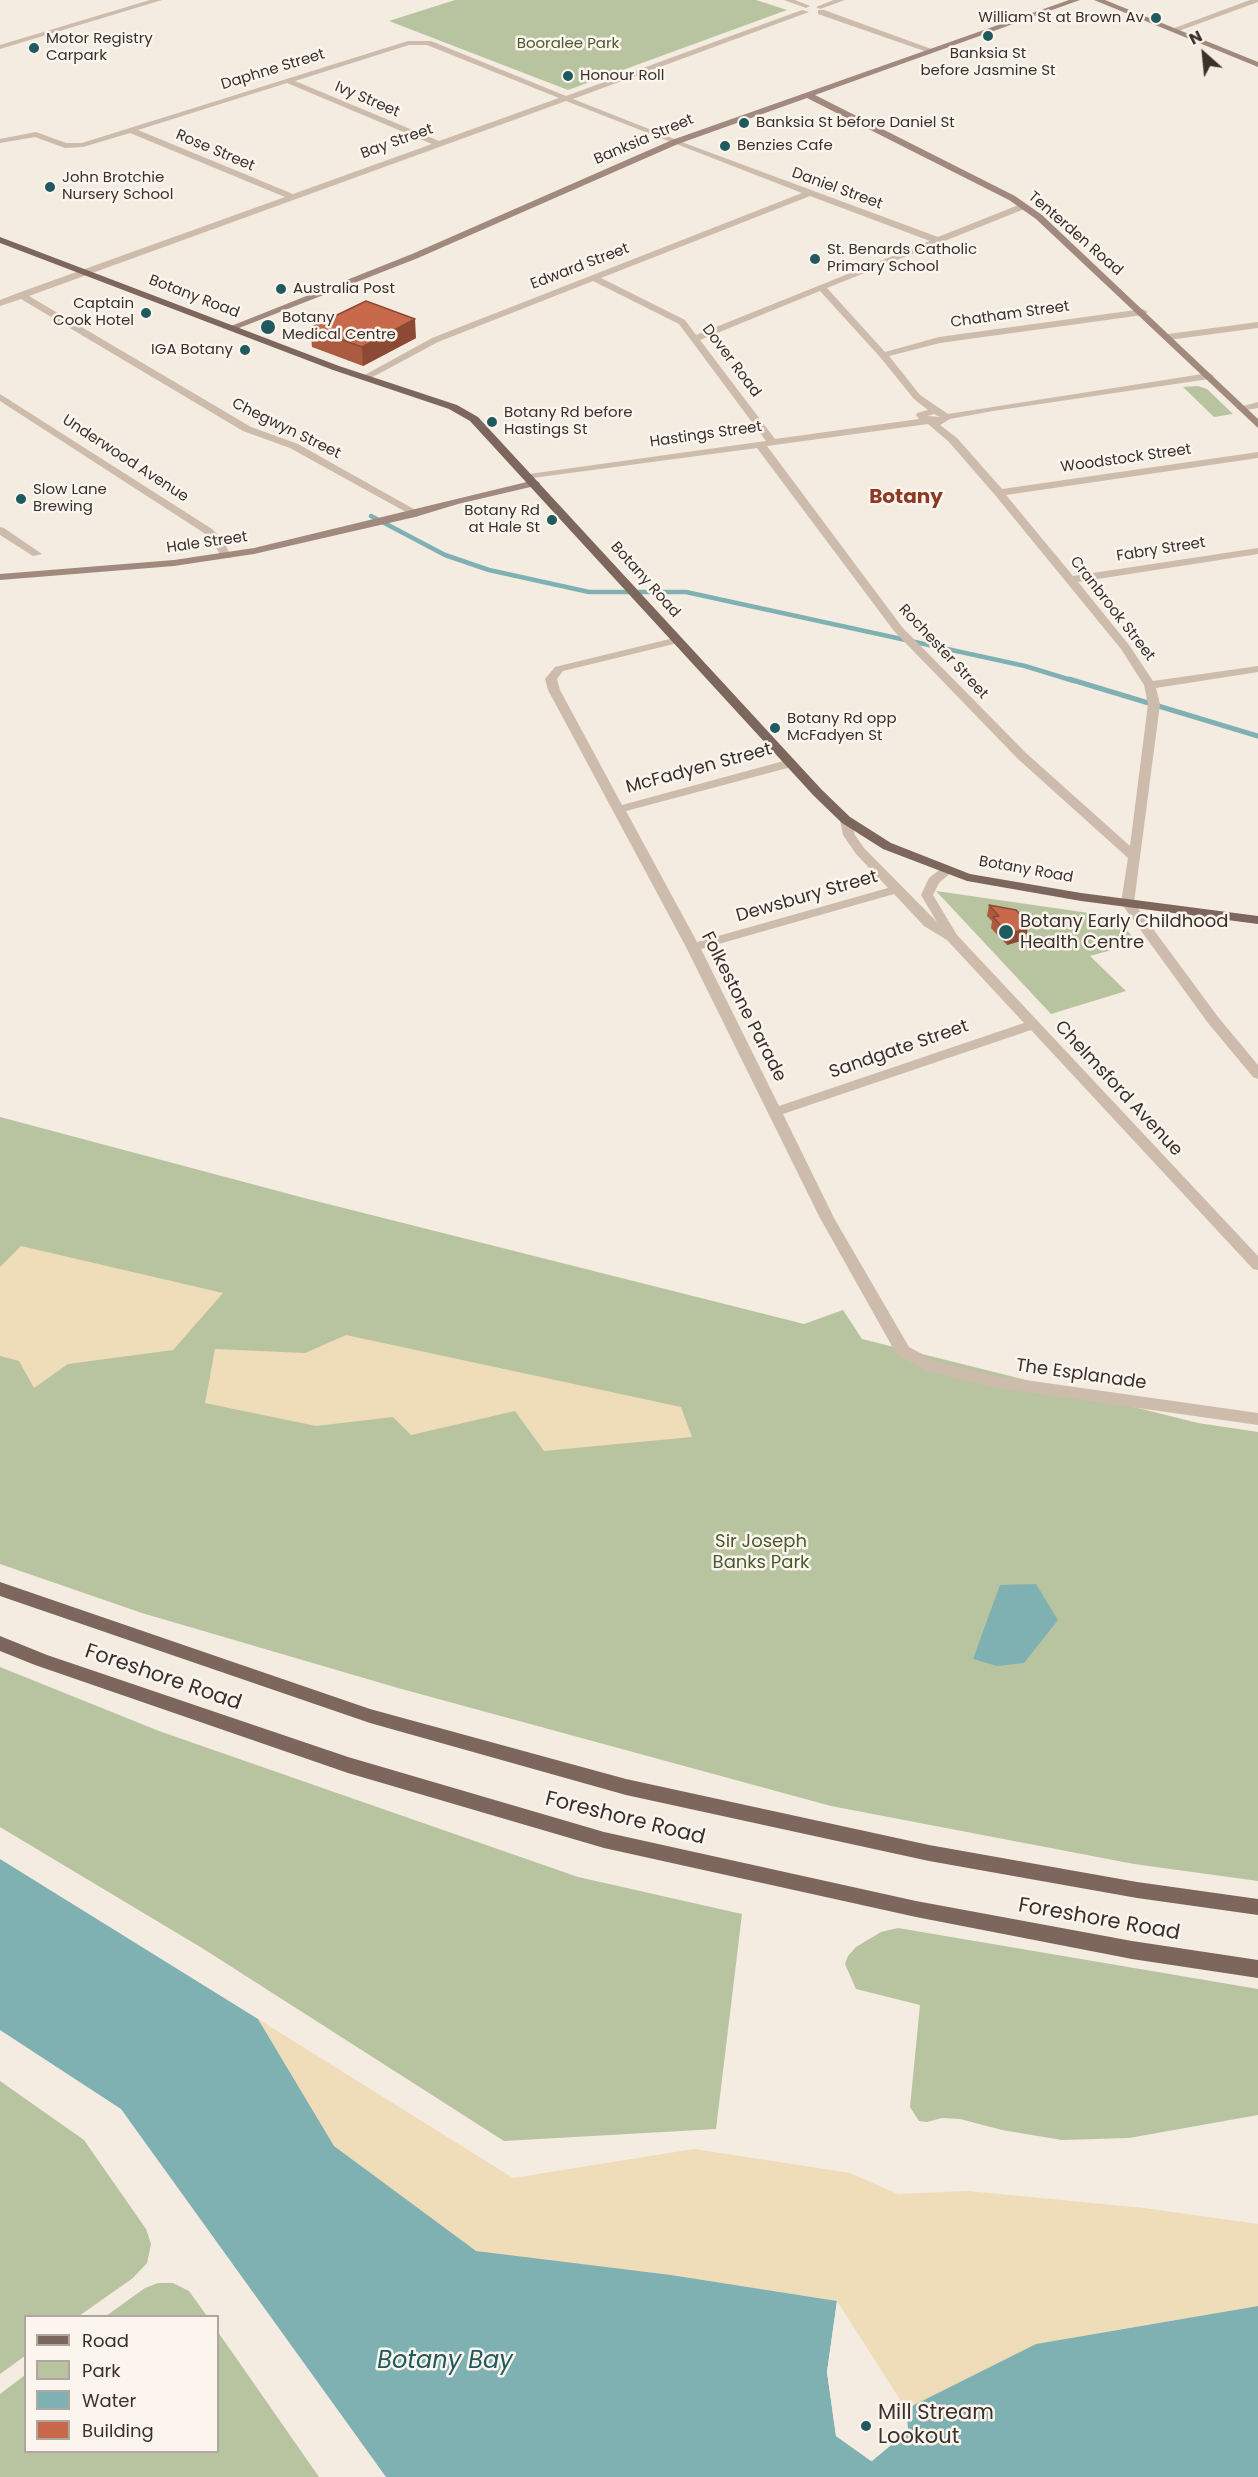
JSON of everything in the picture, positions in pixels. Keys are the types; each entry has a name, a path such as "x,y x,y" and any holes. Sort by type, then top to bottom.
{"main road":[{"name":"Botany Road","path":"0,240 231,328 453,407 474,418 846,820 887,846 947,871 1015,886 1258,920"},
{"name":"Foreshore Road","path":"0,1589 370,1716 626,1787 929,1853 1137,1890 1258,1906"},
{"name":"Foreshore Road","path":"0,1643 41,1660 348,1765 604,1840 916,1909 1132,1950 1258,1969"}],"street":[{"path":"0,46 158,0"},
{"path":"789,0 806,9 820,9 933,51"},
{"path":"820,9 841,0"},
{"name":"Banksia Street","path":"231,328 415,256 675,142 1076,0"},
{"path":"1098,0 1258,65"},
{"path":"1173,30 1257,0"},
{"name":"Bay Street","path":"0,303 806,9"},
{"name":"Daphne Street","path":"0,141 36,134 71,147 408,43 428,43"},
{"name":"Daniel Street","path":"428,43 675,142 937,240"},
{"name":"Ivy Street","path":"288,81 436,143"},
{"name":"Tenterden Road","path":"807,95 1024,206 1143,312 1258,425"},
{"name":"Daphne Street","path":"0,146 25,139 65,152 73,151 127,133 128,129"},
{"name":"Rose Street","path":"128,129 292,197"},
{"name":"Edward Street","path":"366,377 435,340 810,193"},
{"path":"696,338 1024,206"},
{"name":"Dover Road","path":"594,278 682,322 696,338 765,442"},
{"name":"Cranbrook Street","path":"820,287 883,354 999,493 1125,647 1150,685 1154,704 1126,903"},
{"name":"Chegwyn Street","path":"21,296 247,429 294,446 415,514"},
{"name":"Chatham Street","path":"883,354 939,340 1143,312"},
{"path":"1168,337 1258,325"},
{"name":"Hastings Street","path":"535,483 765,442 1209,376"},
{"name":"Underwood Avenue","path":"0,397 216,538 224,552"},
{"path":"1241,408 1258,405"},
{"name":"Rochester Street","path":"765,442 898,629 1022,756 1134,856"},
{"name":"Woodstock Street","path":"999,493 1258,455"},
{"name":"Hale Street","path":"0,577 174,563 415,514 435,513 535,483"},
{"path":"0,530 37,554"},
{"name":"Fabry Street","path":"1070,580 1258,550"},
{"name":"Folkestone Parade","path":"678,640 559,669 551,679 617,810 693,948 827,1218 903,1351"},
{"path":"1150,685 1258,669"},
{"path":"1240,672 1258,677"},
{"name":"McFadyen Street","path":"617,810 791,763"},
{"name":"Chelmsford Avenue","path":"846,820 849,835 896,890 929,923 952,937"},
{"name":"Chelmsford Avenue","path":"947,871 934,881 927,895 952,937 1258,1265"},
{"name":"Dewsbury Street","path":"693,948 896,890"},
{"path":"1126,903 1213,1020 1258,1074"},
{"name":"Sandgate Street","path":"775,1112 1034,1024"},
{"name":"The Esplanade","path":"903,1351 933,1367 997,1382 1258,1419"}],"green space":[{"name":"Booralee Park","path":"455,0 756,0 787,10 568,90 389,21"},
{"path":"1198,386 1207,389 1233,414 1214,417 1183,387"},
{"path":"936,891 1117,917 1137,943 1090,956 1126,991 1051,1014"},
{"name":"Sir Joseph Banks Park","path":"0,1117 308,1199 804,1324 843,1310 862,1339 1198,1423 1258,1432 1258,1881 1134,1864 831,1806 398,1688 142,1613 0,1564"},
{"path":"0,1667 159,1731 578,1877 742,1914 716,2129 504,2141 202,1948 0,1827"},
{"path":"898,1928 1258,1989 1258,2115 1129,2138 1062,2140 1002,2130 960,2119 942,2118 927,2122 919,2121 910,2107 920,2005 856,1989 845,1964 848,1956 856,1947 881,1932"},
{"path":"0,2081 84,2140 146,2229 151,2244 147,2263 133,2278 80,2315 24,2315 24,2357 0,2374"},
{"path":"158,2283 173,2283 189,2291 206,2315 107,2315 145,2288"},
{"path":"219,2333 319,2477 0,2477 0,2394 24,2376 24,2453 219,2453"}],"sand":[{"path":"21,1246 223,1293 173,1350 68,1364 34,1388 19,1361 0,1356 0,1267"},
{"path":"346,1335 681,1407 692,1437 544,1451 515,1411 411,1435 393,1417 316,1426 205,1403 215,1349 305,1353"},
{"path":"258,2019 513,2178 694,2149 850,2173 898,2194 968,2191 1144,2208 1258,2224 1258,2306 1036,2344 906,2409 837,2301 671,2275 476,2252 334,2146"}],"water":[{"path":"1036,1584 1058,1620 1024,1663 997,1666 973,1659 1000,1585"},
{"name":"Botany Bay","path":"0,1859 258,2019 334,2146 476,2251 671,2275 837,2301 827,2372 836,2436 871,2461 908,2431 906,2409 1036,2344 1258,2306 1258,2477 386,2477 121,2109 0,2030"}],"pier":[{"path":"837,2301 839,2305 830,2372 839,2434 871,2457 905,2430 905,2407 906,2409 908,2431 872,2461 836,2436 827,2372"}],"building":[{"path":"366,301 415,319 362,347 310,328"},
{"path":"989,905 1016,910 1028,923 1021,925 1025,929 1008,934 993,917 999,916"}],"waterway":[{"path":"371,516 445,555 489,570 589,592 686,592 1025,666 1074,681"},
{"path":"1069,679 1258,736"}],"place":[{"name":"William St at Brown Av","path":"1156,18"},
{"name":"Banksia St before Jasmine St","path":"988,36"},
{"name":"Motor Registry Carpark","path":"34,48"},
{"name":"Honour Roll","path":"568,76"},
{"name":"Banksia St before Daniel St","path":"744,123"},
{"name":"Benzies Cafe","path":"725,146"},
{"name":"John Brotchie Nursery School","path":"50,187"},
{"name":"St. Benards Catholic Primary School","path":"815,259"},
{"name":"Australia Post","path":"281,289"},
{"name":"Captain Cook Hotel","path":"146,313"},
{"name":"Botany Medical Centre","path":"268,327"},
{"name":"IGA Botany","path":"245,350"},
{"name":"Botany Rd before Hastings St","path":"492,422"},
{"name":"Slow Lane Brewing","path":"21,499"},
{"name":"Botany Rd at Hale St","path":"552,520"},
{"name":"Botany Rd opp McFadyen St","path":"775,728"},
{"name":"Botany Early Childhood Health Centre","path":"1006,932"},
{"name":"Mill Stream Lookout","path":"866,2426"}],"district":[{"name":"Botany","path":"906,498"}]}
